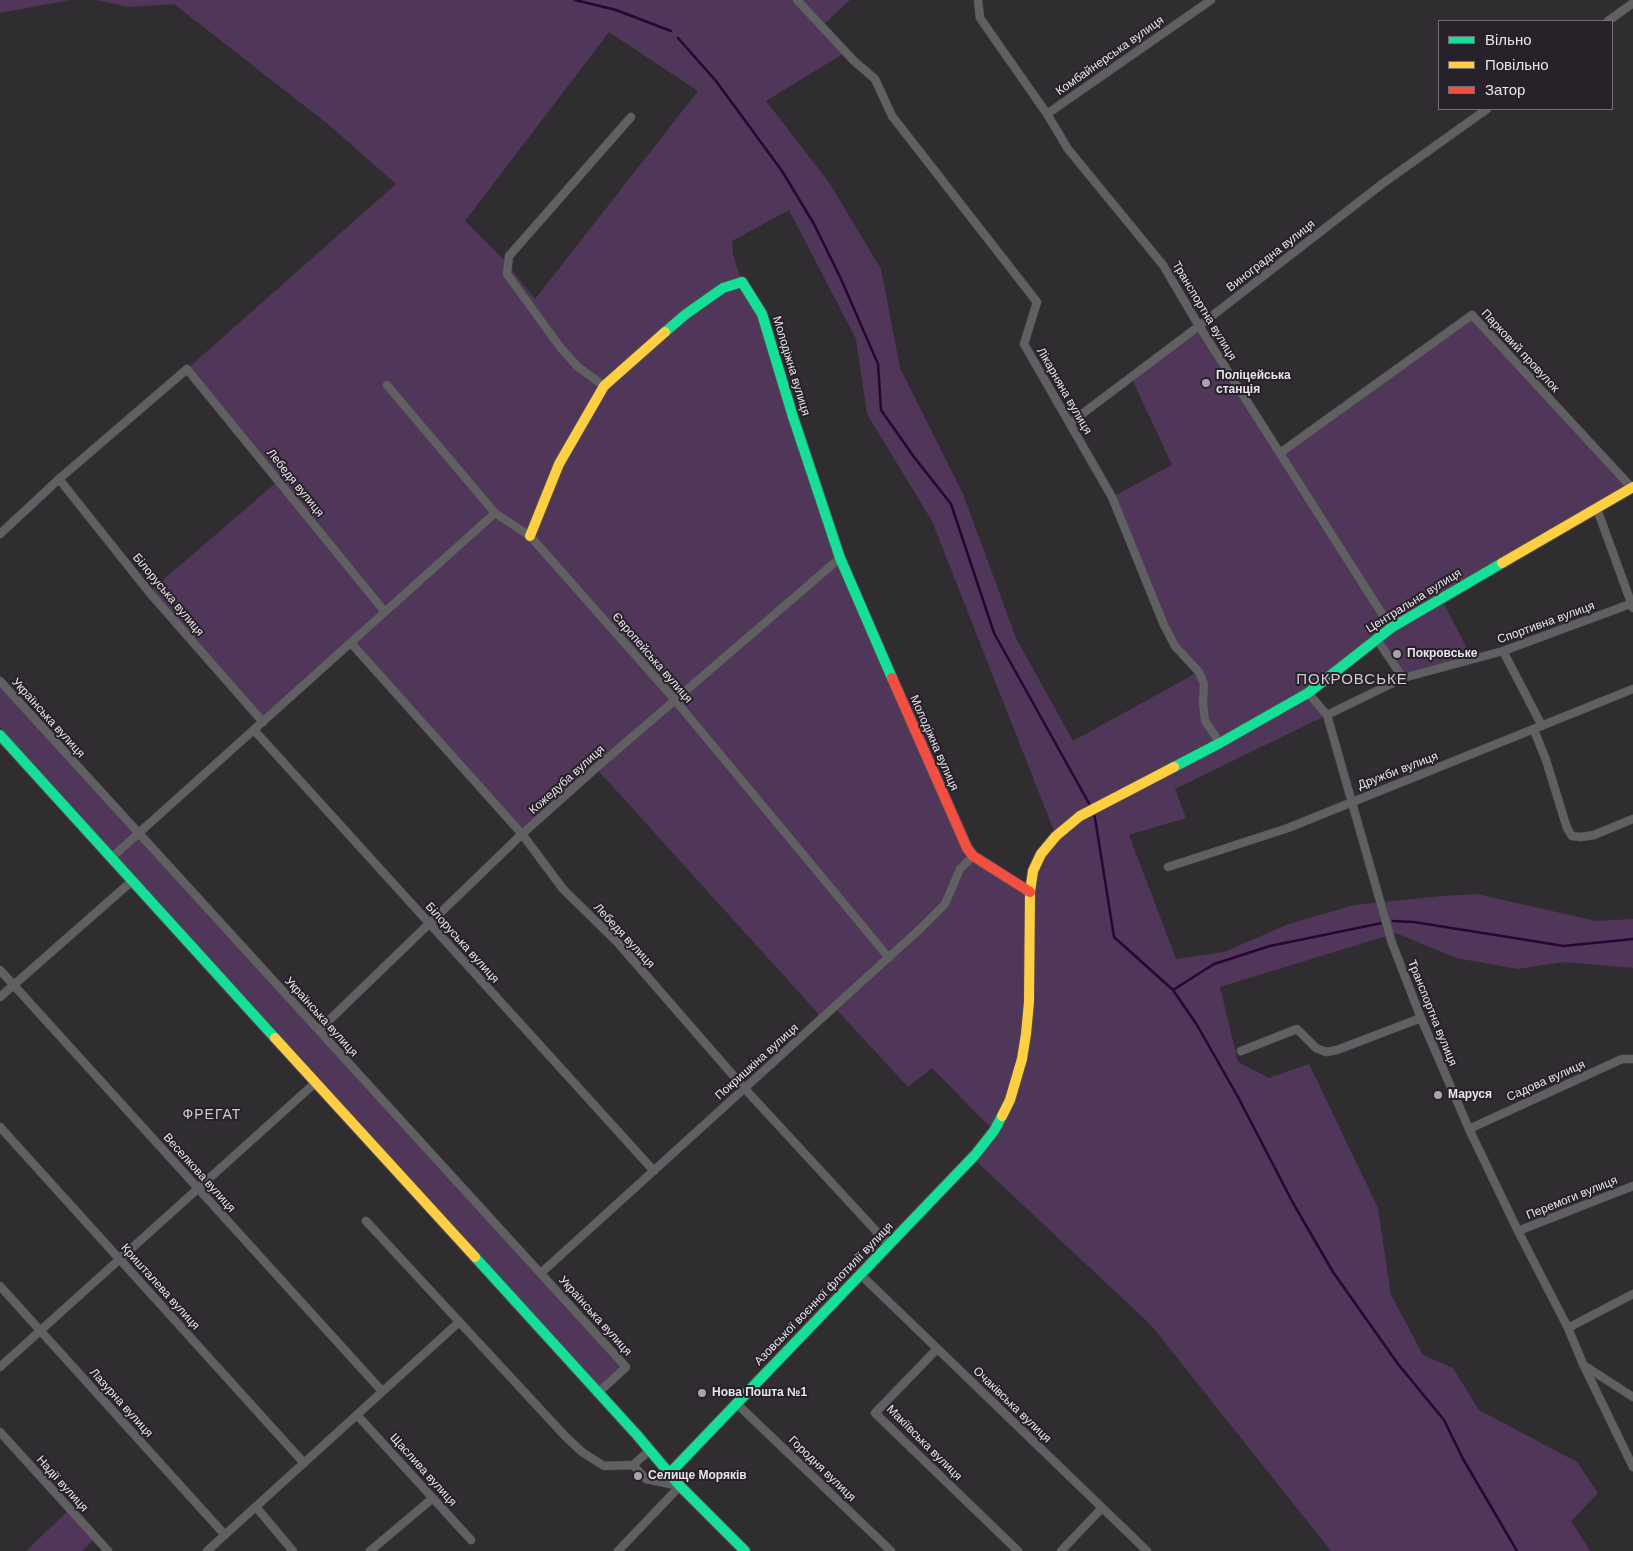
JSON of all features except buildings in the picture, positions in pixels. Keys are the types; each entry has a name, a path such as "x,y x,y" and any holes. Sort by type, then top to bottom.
{"street":[{"name":"Лікарняна вулиця","path":"797,0 874,79 892,116 1037,302 1024,344 1112,496 1164,625 1176,646 1202,678 1204,684 1203,703 1205,721 1220,743"},
{"name":"Транспортна вулиця","path":"978,0 980,18 1068,149 1163,265 1199,326 1391,628"},
{"name":"Комбайнерська вулиця","path":"1046,114 1211,0"},
{"path":"1609,20 1633,3"},
{"name":"Виноградна вулиця","path":"1070,423 1382,184 1486,110"},
{"path":"530,536 559,464 604,386 578,367 560,347 507,274 509,256 631,117"},
{"name":"Молодіжна вулиця","path":"604,386 686,314 723,288 742,282 762,314 793,417 840,558 967,848 973,856 1030,892"},
{"name":"Парковий провулок","path":"1280,453 1472,315 1632,488"},
{"name":"Лебедя вулиця","path":"59,479 187,369 385,612"},
{"name":"Європейська вулиця","path":"387,385 495,512 530,536 675,700 889,958"},
{"path":"0,534 59,479"},
{"name":"Білоруська вулиця","path":"59,479 149,592 263,722"},
{"name":"Центральна вулиця","path":"1030,892 1033,871 1042,854 1056,836 1080,816 1220,743 1308,693 1391,628 1632,488"},
{"path":"1597,509 1632,605"},
{"path":"111,858 495,512"},
{"name":"Кожедуба вулиця","path":"318,1030 522,834 840,558"},
{"name":"Спортивна вулиця","path":"1327,715 1403,678 1503,652 1632,605"},
{"path":"1376,638 1403,678"},
{"name":"Лебедя вулиця","path":"351,643 522,834 563,889 618,943 745,1089 888,1243"},
{"path":"1503,652 1542,726"},
{"name":"Українська вулиця","path":"0,681 626,1367 599,1392"},
{"name":"Дружби вулиця","path":"1168,867 1288,828 1633,689"},
{"name":"Транспортна вулиця","path":"1308,693 1327,715 1392,943 1421,1018 1469,1129 1518,1231 1568,1328 1583,1364 1632,1463"},
{"name":"Білоруська вулиця","path":"254,730 654,1171"},
{"path":"1534,730 1546,760 1567,828 1572,836 1594,835 1633,819"},
{"path":"0,735 315,1083 599,1392 680,1486 745,1551"},
{"name":"Покришкіна вулиця","path":"540,1273 889,958 945,904 960,869 973,856"},
{"path":"0,997 132,881"},
{"name":"Азовської воєнної флотилії вулиця","path":"670,1473 861,1274 888,1243 975,1155 994,1131 1010,1100 1022,1059 1026,1034 1029,1002 1030,892"},
{"name":"Веселкова вулиця","path":"0,970 381,1390"},
{"path":"1241,1050 1297,1029 1316,1048 1326,1052 1421,1018"},
{"name":"Садова вулиця","path":"1469,1129 1622,1059 1633,1059"},
{"path":"0,1367 315,1083"},
{"name":"Кришталева вулиця","path":"0,1127 304,1463"},
{"name":"Перемоги вулиця","path":"1518,1231 1633,1186"},
{"path":"366,1221 582,1452 604,1466 633,1465 650,1450"},
{"name":"Очаківська вулиця","path":"861,1274 1147,1551"},
{"name":"Лазурна вулиця","path":"0,1286 225,1535"},
{"path":"1568,1328 1633,1294"},
{"path":"207,1551 459,1322"},
{"name":"Макіївська вулиця","path":"938,1349 876,1413 1018,1551"},
{"path":"1583,1364 1633,1398"},
{"name":"Городня вулиця","path":"737,1404 891,1551"},
{"name":"Щаслива вулиця","path":"357,1415 472,1540"},
{"name":"Надії вулиця","path":"0,1432 108,1551"},
{"path":"633,1465 646,1479 680,1486"},
{"path":"618,1551 680,1486"},
{"path":"370,1551 433,1498"},
{"path":"256,1507 293,1551"},
{"path":"1061,1551 1102,1508"},
{"path":"877,1551 884,1544"}],"shaded area":[{"path":"0,0 70,0 0,13"},
{"path":"97,0 850,0 822,26 846,52 766,101 828,181 881,269 900,368 963,494 1016,638 1073,741 1198,672 1175,646 1112,497 1172,465 1131,377 1199,326 1280,453 1472,315 1632,488 1441,598 1473,660 1403,678 1376,638 1308,692 1327,715 1175,789 1186,818 1129,835 1176,959 1224,952 1289,924 1354,905 1442,896 1477,894 1596,921 1633,919 1633,968 1563,962 1518,969 1456,958 1396,933 1220,987 1238,1062 1269,1078 1309,1064 1378,1208 1391,1295 1423,1355 1453,1368 1479,1410 1577,1462 1598,1493 1571,1521 1590,1551 1331,1551 1151,1325 976,1161 996,1134 994,1131 932,1068 908,1087 835,1008 823,1019 596,768 522,834 351,643 263,722 149,592 278,481 187,369 396,184 329,125 174,4 128,7","holes":["609,32 698,91 535,299 502,258 465,221","789,210 856,339 867,414 932,521 1056,836 1033,871 1030,892 967,848 840,558 762,314 742,282 733,255 732,241"]},
{"path":"0,681 626,1367 602,1389 0,727"},
{"path":"70,1509 96,1537 82,1551 26,1551"}],"waterway":[{"path":"575,0 616,10 671,31"},
{"path":"678,38 716,81 782,171 814,224 841,279 878,364 881,410 914,457 951,504 994,633 1091,807"},
{"path":"1093,812 1114,937 1173,990 1197,1025 1238,1097 1293,1203 1333,1272 1398,1364 1444,1420 1463,1459 1517,1551"},
{"path":"1393,921 1414,922 1564,946 1633,939"},
{"path":"1173,990 1214,964 1270,946 1382,923"}],"traffic: fast":[{"path":"665,332 686,314 723,288 742,282 762,314 793,417 840,558 892,678"},
{"path":"1174,767 1308,693 1391,628 1502,563"},
{"path":"0,735 275,1038"},
{"path":"670,1473 975,1155 994,1131 1002,1116"},
{"path":"475,1257 637,1435 680,1486 745,1551"}],"traffic: slow":[{"path":"530,536 559,464 604,386 665,332"},
{"path":"1502,563 1633,487"},
{"path":"1002,1116 1010,1100 1022,1059 1026,1034 1029,1002 1030,892 1033,871 1041,854 1056,836 1080,816 1174,767"},
{"path":"275,1038 475,1257"}],"traffic: jam":[{"path":"892,678 967,848 973,856 1030,892"}],"place":[{"name":"Поліцейська станція","path":"1206,383"},
{"name":"Покровське","path":"1397,654"},
{"name":"Маруся","path":"1438,1095"},
{"name":"Нова Пошта №1","path":"702,1393"},
{"name":"Селище Моряків","path":"638,1476"}],"district":[{"name":"ПОКРОВСЬКЕ","path":"1352,680"},
{"name":"ФРЕГАТ","path":"212,1115"}]}
